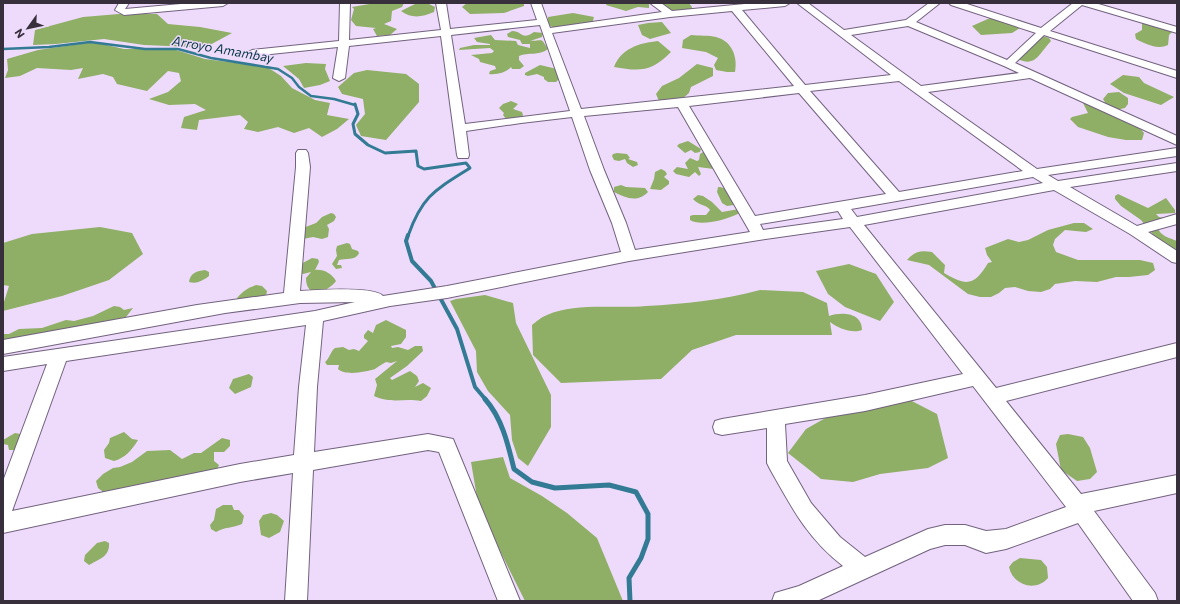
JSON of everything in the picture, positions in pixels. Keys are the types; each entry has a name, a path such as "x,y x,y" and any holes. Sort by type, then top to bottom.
{"street":[{"path":"124,3 120,10 124,12 223,3"},
{"path":"339,78 344,44 345,3"},
{"path":"441,3 463,155"},
{"path":"536,3 605,192 626,242 629,256"},
{"path":"655,3 670,14"},
{"path":"252,53 446,33 545,26 784,3"},
{"path":"802,3 919,90 1035,173 1135,231 1177,258"},
{"path":"843,32 909,23 935,3"},
{"path":"954,3 1177,75"},
{"path":"1008,64 1043,31 1079,3"},
{"path":"1085,3 1177,30"},
{"path":"735,8 802,90 895,196"},
{"path":"909,23 1008,64 1177,141"},
{"path":"919,90 1030,74"},
{"path":"459,128 521,119 802,90 902,77"},
{"path":"682,103 759,235"},
{"path":"752,221 1035,173 1177,152"},
{"path":"292,297 303,167 302,153"},
{"path":"3,364 315,317 390,300 447,292 629,256 759,235 854,222 1057,185 1177,167"},
{"path":"841,206 1079,509 1148,601"},
{"path":"1135,231 1177,219"},
{"path":"3,347 183,314 292,297 340,296 390,300"},
{"path":"296,601 305,462 308,387 315,317"},
{"path":"991,397 1177,350"},
{"path":"3,508 59,356"},
{"path":"722,426 865,403 976,378"},
{"path":"776,418 777,463 804,510 832,544 863,568"},
{"path":"3,523 240,473 428,442 446,445 509,601"},
{"path":"783,601 800,597 928,539 945,535 965,535 986,542 1006,539 1079,509 1177,484"}],"green space":[{"path":"375,3 404,3 402,7 392,11 391,21 384,24 397,29 390,35 377,36 373,29 376,28 356,26 351,20 354,9 352,7"},
{"path":"467,3 524,3 524,6 504,13 470,14 462,7"},
{"path":"607,3 649,3 649,8 638,7 626,11 606,5"},
{"path":"658,3 689,3 692,7 691,12 670,11"},
{"path":"415,4 429,4 435,7 434,12 425,15 413,16 405,14 401,11"},
{"path":"573,13 594,17 592,24 555,28 548,25 548,17"},
{"path":"119,14 157,14 168,24 200,27 232,33 208,46 193,47 144,45 104,39 33,45 35,30 83,17"},
{"path":"990,18 1006,22 1020,28 1012,33 981,35 972,26"},
{"path":"662,22 671,33 650,39 642,35 638,25 648,23"},
{"path":"1142,23 1154,23 1172,32 1169,35 1168,45 1156,47 1136,39 1135,34 1142,30"},
{"path":"512,31 516,31 524,36 530,35 534,32 543,33 542,37 530,41 541,40 548,49 537,53 519,56 519,60 524,66 520,69 512,69 511,67 498,74 489,74 490,71 496,69 495,66 480,62 479,59 471,55 492,53 494,51 490,48 459,50 460,48 474,45 490,45 477,42 474,38 491,35 495,40 516,41 518,45 530,48 530,44 522,44 520,40 508,37 507,34"},
{"path":"691,35 713,36 726,42 733,50 735,55 735,72 716,70 714,65 718,58 706,52 682,48 683,40"},
{"path":"1043,36 1049,38 1051,41 1037,58 1029,62 1018,59"},
{"path":"658,41 671,52 658,63 639,69 614,67 621,55 626,51 638,45"},
{"path":"94,42 124,49 173,49 205,59 267,67 281,76 292,88 315,100 330,103 327,115 349,119 337,129 322,137 309,128 294,133 278,127 258,132 244,129 248,122 240,115 199,120 197,130 181,128 184,117 206,110 195,104 169,105 149,99 168,92 181,81 179,73 168,71 147,91 117,84 113,77 103,74 78,79 83,68 71,70 37,68 20,76 5,78 8,70 7,59 38,50"},
{"path":"306,63 326,64 325,69 330,81 320,85 304,88 299,79 283,66"},
{"path":"697,64 713,68 713,76 691,87 689,93 681,100 659,101 656,94 662,86 679,78"},
{"path":"540,65 557,69 559,79 556,82 548,82 544,79 544,77 537,74 528,76 525,75 525,73"},
{"path":"367,70 406,74 419,84 419,102 386,140 361,136 356,125 365,114 363,99 342,94 338,87 354,73"},
{"path":"1123,75 1139,77 1144,83 1174,97 1161,105 1124,93 1110,84"},
{"path":"1119,92 1128,98 1128,104 1125,108 1116,110 1106,104 1103,99 1108,93"},
{"path":"511,101 518,104 513,109 522,112 523,115 521,119 507,119 499,108 503,104"},
{"path":"1083,103 1099,104 1133,120 1144,133 1142,140 1126,140 1108,137 1078,127 1070,119 1072,117 1088,113"},
{"path":"688,141 701,149 700,152 695,153 691,150 685,153 677,146"},
{"path":"703,152 708,153 717,168 698,167 701,174 699,176 695,172 689,177 676,174 673,171 677,167 688,169 685,163 690,158 697,161 699,160 700,154"},
{"path":"613,154 627,154 630,158 628,159 637,162 638,165 633,167 627,163 625,159 619,161 614,160 612,156"},
{"path":"661,169 667,174 664,177 669,181 669,184 661,190 650,189 655,172"},
{"path":"621,185 626,187 645,188 648,192 640,197 627,198 614,192 614,187"},
{"path":"718,187 724,188 731,194 737,201 734,205 727,206 722,203 717,192"},
{"path":"1118,194 1148,208 1166,198 1175,210 1175,213 1156,214 1159,217 1164,218 1158,228 1163,235 1177,241 1177,252 1155,237 1141,220 1121,206 1115,199 1115,196"},
{"path":"698,195 703,196 712,202 722,212 739,209 741,212 716,221 701,223 695,222 690,220 690,216 706,215 710,210 693,199"},
{"path":"331,213 336,217 334,221 327,225 329,229 328,237 322,239 313,237 303,239 303,228 316,223 322,217"},
{"path":"1074,223 1084,223 1093,229 1086,232 1065,230 1055,239 1053,245 1056,252 1078,260 1140,260 1153,263 1155,270 1148,275 1116,277 1097,282 1075,281 1055,284 1050,289 1041,292 1028,291 1015,287 1005,288 991,297 980,297 968,294 929,265 907,260 918,252 932,252 945,265 944,273 959,280 970,282 979,276 988,263 992,262 987,255 985,248 1008,239 1019,242 1028,240 1048,230"},
{"path":"100,227 132,233 143,254 109,280 62,296 3,311 3,305 9,286 3,285 3,243 32,234"},
{"path":"347,243 350,244 352,249 358,251 358,256 339,260 337,265 341,265 342,268 336,269 332,264 337,256 337,246"},
{"path":"312,258 318,259 319,262 315,270 327,272 336,281 323,291 313,292 307,285 306,278 311,272 303,274 300,272 301,264"},
{"path":"849,264 876,274 894,302 880,321 845,307 828,294 816,271"},
{"path":"205,270 209,272 209,276 199,282 189,282 194,273"},
{"path":"256,285 262,286 267,291 266,296 240,302 237,298 250,287"},
{"path":"760,290 803,292 827,303 829,316 845,314 855,317 859,320 862,330 845,330 830,322 832,335 736,335 692,350 661,379 561,383 533,355 532,325 543,317 558,311 583,307 634,307 689,303 718,299"},
{"path":"485,295 513,303 516,323 551,395 551,427 528,466 518,458 512,440 510,415 488,391 477,372 476,351 450,301"},
{"path":"114,306 120,307 124,310 133,308 126,317 3,342 3,334 9,334 19,329 42,328 66,320 74,321 93,316"},
{"path":"386,320 406,330 406,337 401,344 391,346 392,348 398,347 408,350 415,346 422,346 423,351 407,366 390,378 392,380 410,371 417,376 419,381 415,387 423,383 431,388 427,396 421,401 386,400 374,396 377,385 375,379 397,361 391,363 386,362 375,369 350,373 338,369 339,365 327,365 325,362 335,348 343,347 349,350 354,349 359,351 368,341 364,338 364,335 368,330 373,333 376,325"},
{"path":"249,374 253,377 251,387 235,394 229,388 233,379"},
{"path":"906,398 937,414 948,458 928,468 880,474 853,482 821,479 788,453 806,429 852,403"},
{"path":"124,432 132,439 138,440 125,456 118,460 114,461 105,458 104,450 109,443 110,438"},
{"path":"15,433 22,436 22,444 14,450 9,450 8,445 3,444 3,440"},
{"path":"1068,434 1083,437 1090,448 1097,472 1090,479 1077,481 1061,470 1056,444 1060,435"},
{"path":"222,438 230,440 230,446 224,452 214,452 214,461 219,465 215,474 102,502 102,491 98,488 96,481 103,474 113,468 132,462 147,451 170,450 182,459 194,453 201,453"},
{"path":"503,457 510,478 542,496 567,513 597,538 623,601 525,601 479,509 471,462"},
{"path":"223,505 232,505 234,510 239,510 244,516 242,524 216,532 211,529 210,525 214,520 216,509"},
{"path":"271,513 277,515 284,521 280,532 269,538 261,535 259,521 263,515"},
{"path":"105,541 109,543 109,547 104,557 89,565 84,561 85,555 97,543"},
{"path":"1020,558 1041,560 1047,567 1048,578 1037,585 1031,586 1020,583 1011,574 1009,567 1013,562"}],"waterway":[{"name":"Arroyo Amambay","path":"3,49 49,47 90,42 145,49 178,49 211,58 278,69 292,78 299,87 311,96 334,99 355,105"},
{"name":"Arroyo Amambay","path":"355,104 358,114 353,124 355,134 368,145 385,153 416,151 418,166 424,169 466,163 470,168 431,195 413,222 408,236"},
{"name":"Arroyo Amambay","path":"408,235 406,241 412,261 431,281 457,329 475,387 486,400"},
{"name":"Arroyo Amambay","path":"485,399 491,406 500,423 507,441 514,469 532,482 555,488 609,485 636,492 648,514 648,539 641,558 629,578 630,601"}]}
